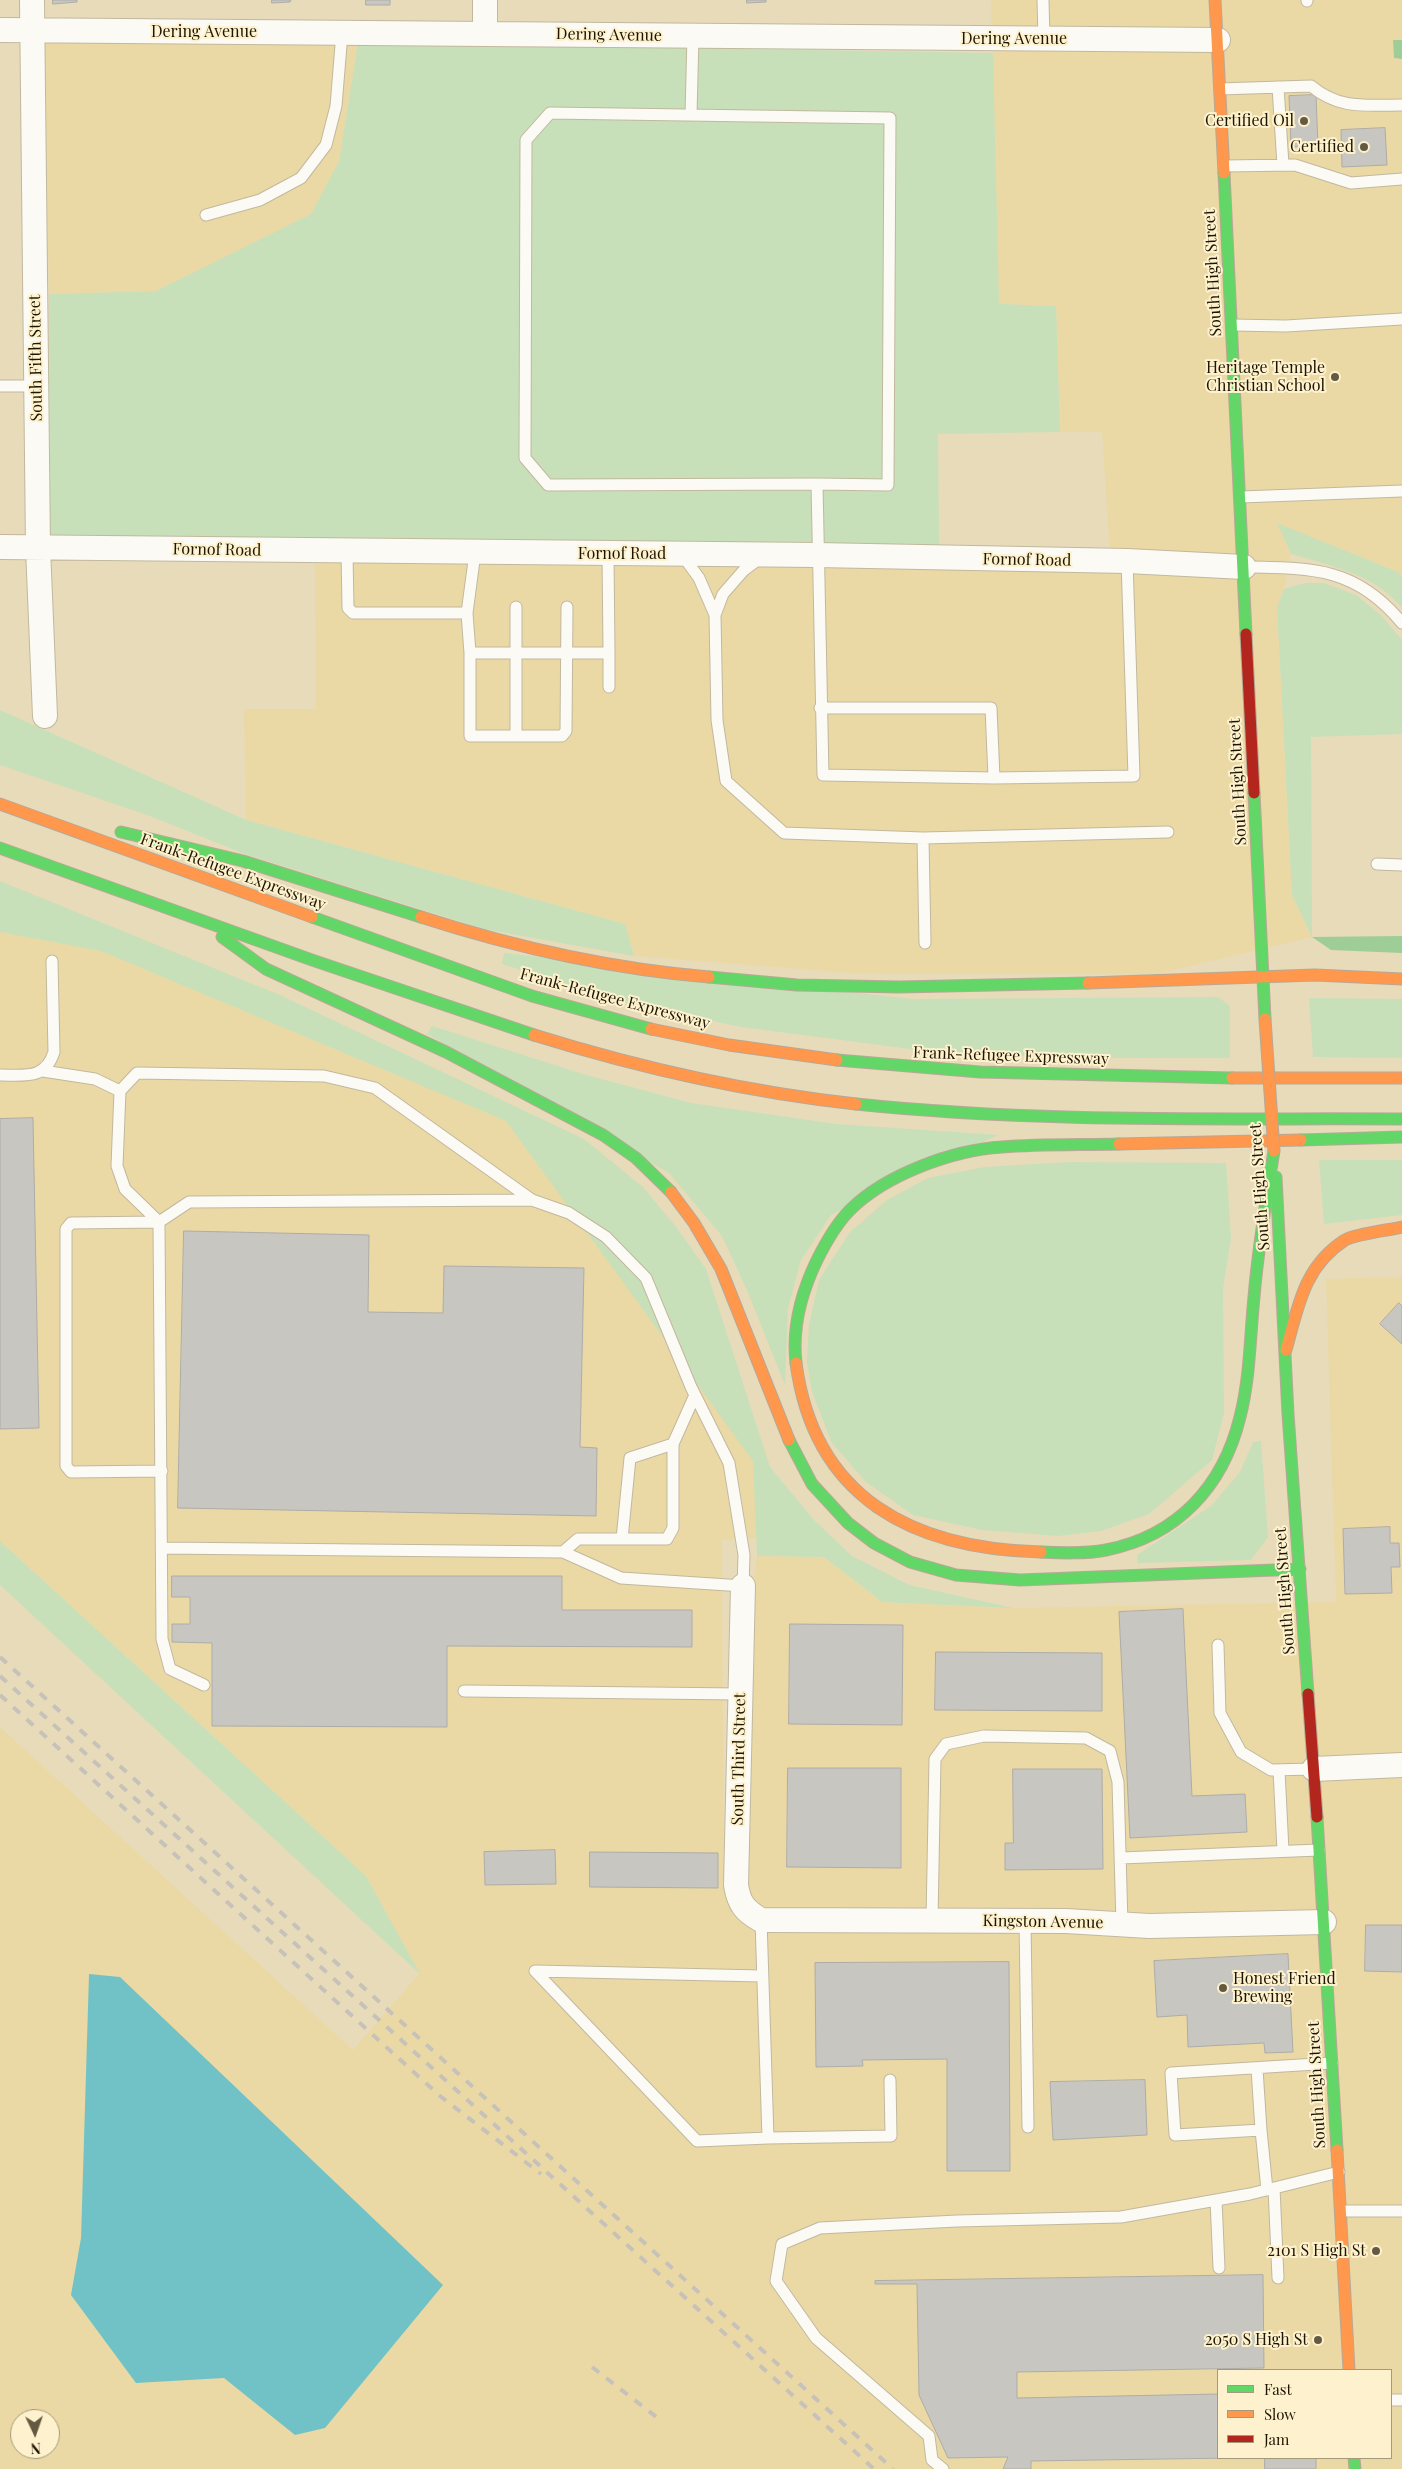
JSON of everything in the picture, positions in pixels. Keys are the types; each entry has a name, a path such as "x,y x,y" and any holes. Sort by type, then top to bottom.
{"main road":[{"name":"South High Street","path":"1216,0 1265,1019 1279,1228 1288,1414 1324,1922 1350,2369"},
{"path":"0,804 242,861 480,936 645,970 797,985 899,987 1170,981 1315,975 1402,979"},
{"name":"Frank-Refugee Expressway","path":"0,804 467,974 627,1022 720,1043 876,1066 982,1073 1125,1078 1402,1078"},
{"path":"0,848 370,980 601,1056 677,1075 764,1092 877,1107 980,1114 1402,1119"},
{"path":"196,919 266,969 446,1052 604,1135 636,1158 673,1194 694,1223 721,1269 786,1433 812,1484 848,1523 874,1543 910,1562 956,1575 1020,1580 1300,1568"},
{"path":"1274,1152 1262,1227 1245,1396 1239,1427 1229,1454 1212,1485 1189,1510 1156,1531 1128,1544 1103,1550 1045,1554 1011,1551 958,1542 910,1527 880,1510 840,1474 822,1449 802,1406 797,1383 795,1346 799,1307 811,1270 835,1229 852,1207 876,1189 904,1173 950,1157 1000,1147 1402,1137"},
{"path":"1286,1350 1304,1285 1319,1263 1346,1239 1402,1227"}],"street":[{"name":"South Fifth Street","path":"32,0 38,548 44,716"},
{"path":"485,0 485,34"},
{"name":"Dering Avenue","path":"0,30 1218,40"},
{"name":"Fornof Road","path":"0,548 817,555 1127,561 1244,567"},
{"name":"South Third Street","path":"743,1586 736,1886 738,1900 747,1913 761,1920"},
{"path":"1314,1769 1402,1765"},
{"name":"Kingston Avenue","path":"761,1920 1025,1921 1122,1924 1279,1924 1324,1922"}],"lane":[{"path":"1043,0 1044,39"},
{"path":"206,215 260,200 301,178 326,145 336,106 342,33"},
{"path":"691,115 693,36"},
{"path":"1220,89 1311,86 1324,97 1348,105 1402,105"},
{"path":"1278,87 1282,165"},
{"path":"550,113 890,118 888,485 817,484 548,485 525,458 526,140 550,113"},
{"path":"1224,166 1295,165 1352,183 1402,179"},
{"path":"1232,325 1286,326 1402,319"},
{"path":"0,386 36,386"},
{"path":"817,484 820,708 823,776 994,778 1134,776 1127,561"},
{"path":"1241,498 1402,491"},
{"path":"347,552 348,608 353,613 467,613"},
{"path":"474,553 467,613 470,654 470,736 562,736 566,731 567,607"},
{"path":"608,554 609,687"},
{"path":"682,554 699,578 715,615"},
{"path":"763,555 744,570 723,594 715,615 717,720 726,781 784,833 923,838 1168,832"},
{"path":"1244,567 1298,568 1331,574 1354,582 1373,594 1402,624"},
{"path":"516,608 516,736"},
{"path":"470,654 609,653"},
{"path":"820,708 991,708 994,778"},
{"path":"923,838 925,943"},
{"path":"1377,864 1402,865"},
{"path":"43,1071 50,1062 54,1052 52,961"},
{"path":"0,1075 32,1075 43,1071 94,1079 120,1091"},
{"path":"162,1548 563,1552 621,1578 743,1586 744,1555 729,1463 695,1395 646,1278 606,1237 569,1213 532,1200 376,1088 324,1076 137,1073 120,1091 117,1166 125,1189 158,1222 162,1471 162,1548 162,1639 170,1669 204,1685"},
{"path":"162,1471 71,1472 66,1466 66,1229 71,1223 158,1222 189,1202 532,1200"},
{"path":"563,1552 578,1540 667,1539 673,1528 673,1444 695,1395"},
{"path":"622,1539 630,1458 673,1444"},
{"path":"1218,1645 1220,1713 1241,1752 1271,1770 1314,1769"},
{"path":"464,1691 740,1694"},
{"path":"932,1921 935,1759 946,1744 984,1736 1086,1738 1110,1751 1118,1782 1122,1924"},
{"path":"1279,1770 1283,1851"},
{"path":"1121,1858 1319,1850"},
{"path":"761,1920 768,2138"},
{"path":"1025,1921 1028,2127"},
{"path":"762,1976 535,1971 697,2140 891,2136 890,2080"},
{"path":"1261,2130 1175,2135 1171,2073 1332,2063"},
{"path":"1257,2069 1261,2130 1271,2189 1278,2278"},
{"path":"942,2469 932,2460 929,2436 816,2338 776,2281 782,2244 820,2228 957,2221 1122,2217 1271,2189 1339,2172"},
{"path":"1216,2200 1219,2268"},
{"path":"1341,2211 1402,2211"}],"shaded area":[{"path":"991,0 1402,0 1402,40 1393,40 1394,58 1402,59 1402,576 1398,572 1278,524 1291,554 1284,589 1277,607 1292,895 1312,937 1157,974 852,973 634,956 625,924 246,820 244,709 316,709 315,541 1110,554 1102,432 1060,432 1056,306 999,304"},
{"path":"44,43 358,43 339,161 311,214 156,291 49,294"},
{"path":"0,881 282,996 643,1187 770,1467 773,1537 722,1540 724,1891 740,1694 757,1556 824,1557 882,1602 1013,1608 1336,1602 1326,1279 1402,1277 1402,2469 0,2469 0,1727 353,2050 419,1974 366,1876 0,1541"}],"green space":[{"path":"1393,40 1402,40 1402,59 1394,58"},
{"path":"358,43 993,53 999,304 1056,306 1060,432 938,434 939,548 50,537 49,294 156,291 311,214 339,161"},
{"path":"1277,523 1398,572 1402,576 1402,608 1391,596 1366,579 1337,567 1291,554"},
{"path":"1305,583 1324,583 1356,595 1382,616 1402,640 1402,734 1311,737 1312,937 1292,895 1277,607 1284,589"},
{"path":"0,710 246,820 625,924 634,956 484,929 242,853 150,816 0,765"},
{"path":"0,881 282,996 584,1139 643,1187 677,1228 706,1269 770,1467 813,1519 852,1556 909,1585 1013,1608 882,1602 824,1557 757,1556 753,1461 506,1121 101,951 0,932"},
{"path":"1402,936 1402,953 1331,950 1312,937"},
{"path":"504,953 912,999 1218,997 1230,1006 1230,1058 1070,1058 926,1051 741,1027 628,1003 502,964"},
{"path":"1309,998 1402,999 1402,1058 1313,1057"},
{"path":"432,1026 583,1074 691,1103 836,1124 998,1135 831,1215 801,1260 788,1308 785,1385 747,1290 722,1236 669,1173 427,1034"},
{"path":"1319,1160 1402,1160 1402,1215 1324,1224"},
{"path":"1070,1162 1226,1163 1231,1238 1223,1289 1224,1413 1212,1460 1149,1514 1101,1531 1058,1536 982,1530 913,1515 866,1482 832,1443 812,1392 807,1362 809,1325 819,1280 850,1232 887,1200 928,1178 985,1167"},
{"path":"1261,1441 1268,1537 1251,1560 1138,1563 1137,1555 1211,1506 1240,1472 1253,1442"},
{"path":"0,1541 366,1876 420,1974 0,1585"}],"water":[{"path":"89,1974 120,1977 443,2285 325,2428 295,2435 224,2378 136,2383 71,2295 81,2238"}],"building":[{"path":"53,0 77,0 77,2 53,4"},
{"path":"272,0 291,0 290,2 272,3"},
{"path":"366,0 390,0 390,5 366,5"},
{"path":"747,0 766,0 766,2 747,3"},
{"name":"Certified Oil","path":"1316,95 1318,146 1291,147 1289,96"},
{"name":"Certified","path":"1385,128 1387,165 1342,167 1341,130"},
{"path":"33,1118 39,1428 0,1429 0,1119"},
{"path":"184,1231 369,1235 368,1312 443,1313 444,1266 584,1268 580,1447 597,1448 596,1516 178,1508"},
{"path":"1399,1303 1402,1306 1402,1344 1380,1324"},
{"path":"1390,1527 1390,1543 1399,1543 1400,1567 1391,1567 1392,1593 1345,1594 1343,1529"},
{"path":"172,1576 562,1576 562,1610 692,1610 692,1647 447,1646 447,1727 212,1726 212,1643 172,1642 172,1624 190,1624 190,1597 172,1597"},
{"path":"1183,1609 1192,1796 1245,1794 1247,1832 1130,1838 1119,1612"},
{"path":"790,1624 903,1625 902,1725 789,1724"},
{"path":"936,1652 1102,1653 1102,1711 935,1710"},
{"path":"788,1768 901,1768 901,1868 787,1867"},
{"path":"1013,1769 1102,1769 1103,1869 1005,1870 1005,1843 1013,1843"},
{"path":"555,1850 556,1884 485,1885 484,1852"},
{"path":"590,1852 718,1853 718,1888 590,1887"},
{"path":"1366,1925 1402,1925 1402,1972 1365,1971"},
{"name":"Honest Friend Brewing","path":"1288,1954 1293,2052 1265,2053 1264,2043 1188,2047 1187,2015 1157,2017 1154,1961"},
{"path":"1009,1962 1010,2171 947,2171 947,2059 862,2060 863,2066 816,2067 815,1963"},
{"path":"1145,2080 1147,2135 1053,2140 1050,2082"},
{"path":"1263,2275 1264,2368 1017,2372 1017,2398 1217,2394 1217,2458 1031,2461 1031,2469 1003,2469 1008,2457 948,2458 919,2395 917,2284 875,2284 875,2281"},
{"path":"1265,2459 1316,2459 1316,2469 1265,2469"}],"railway":[{"path":"0,1657 893,2469"},
{"path":"0,1676 874,2469"},
{"path":"0,1695 440,2096 541,2174"},
{"path":"592,2367 659,2419"}],"traffic: fast":[{"path":"1224,173 1246,634"},
{"path":"1254,793 1265,1019"},
{"path":"121,832 243,861 421,917"},
{"path":"0,848 312,960 534,1035"},
{"path":"312,917 532,996 651,1029"},
{"path":"222,937 266,969 446,1052 603,1135 636,1158 671,1192"},
{"path":"709,977 797,985 899,987 1088,983"},
{"path":"837,1060 980,1072 1232,1078"},
{"path":"856,1104 924,1110 1060,1117 1402,1119"},
{"path":"1301,1140 1402,1137"},
{"path":"796,1363 795,1336 799,1310 817,1260 845,1215 881,1186 920,1166 962,1153 983,1149 1031,1145 1119,1144"},
{"path":"1041,1552 1082,1553 1106,1550 1131,1543 1154,1533 1175,1520 1193,1504 1209,1486 1222,1465 1240,1417 1246,1387 1258,1260 1274,1151"},
{"path":"1276,1177 1288,1414 1308,1694"},
{"path":"789,1440 812,1484 848,1523 874,1543 910,1562 956,1575 1020,1580 1300,1569"},
{"path":"1317,1817 1337,2150"},
{"path":"1354,2459 1355,2469"}],"traffic: slow":[{"path":"1215,0 1224,173"},
{"path":"0,804 312,917"},
{"path":"421,917 492,938 564,955 636,968 709,977"},
{"path":"1088,983 1315,975 1402,979"},
{"path":"1265,1019 1274,1151"},
{"path":"651,1029 729,1045 837,1060"},
{"path":"534,1035 653,1068 734,1086 856,1104"},
{"path":"1232,1078 1402,1078"},
{"path":"1119,1144 1301,1140"},
{"path":"671,1192 694,1223 721,1269 789,1440"},
{"path":"1286,1350 1299,1303 1311,1275 1331,1250 1350,1238 1402,1227"},
{"path":"796,1363 806,1410 824,1449 848,1482 878,1507 912,1527 952,1540 995,1549 1041,1552"},
{"path":"1337,2150 1349,2369"}],"traffic: jam":[{"path":"1246,634 1254,793"},
{"path":"1308,1694 1317,1817"}],"place":[{"name":"Certified Oil","path":"1304,121"},
{"name":"Certified","path":"1364,147"},
{"name":"Heritage Temple Christian School","path":"1335,377"},
{"name":"Honest Friend Brewing","path":"1223,1988"},
{"name":"2101 S High St","path":"1376,2251"},
{"name":"2050 S High St","path":"1318,2340"}]}
